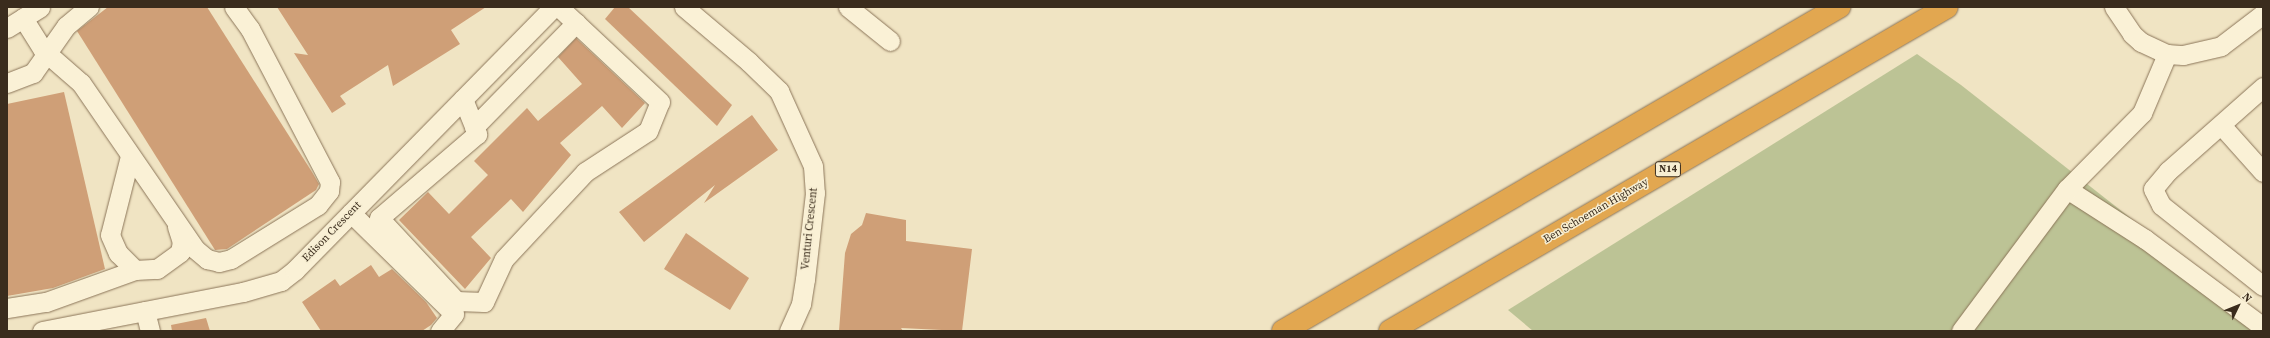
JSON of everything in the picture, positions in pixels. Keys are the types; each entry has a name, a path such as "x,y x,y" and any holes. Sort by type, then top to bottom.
{"highway":[{"path":"1283,331 1838,7"},
{"name":"Ben Schoeman Highway","path":"1390,331 1947,7"}],"street":[{"path":"7,28 40,7"},
{"path":"7,83 33,73 66,26 89,7"},
{"path":"23,18 46,54 81,83 176,225 202,257 219,262 231,259 318,205 329,191 328,175 250,29 234,7"},
{"name":"Edison Crescent","path":"42,331 243,292 281,280 295,270 351,214 553,7"},
{"path":"463,99 477,134 379,218 456,301 484,302 504,259 585,172 648,131 660,102 560,7"},
{"name":"Venturi Crescent","path":"684,7 760,72 779,91 813,166 815,193 805,278 801,304 789,331"},
{"path":"848,7 890,41"},
{"path":"2118,13 2141,42 2167,54 2196,54 2221,46 2263,14"},
{"path":"474,127 576,23"},
{"path":"1961,331 2067,189 2142,113 2167,54"},
{"path":"2261,94 2221,125 2160,180 2153,194 2161,205 2263,286"},
{"path":"2221,125 2263,172"},
{"path":"130,156 110,234 118,253 135,270"},
{"path":"2067,189 2145,239 2258,327"},
{"path":"351,214 454,314 440,331"},
{"path":"7,308 46,302 135,270 157,269 180,252 182,242 176,225"},
{"path":"145,311 150,331"}],"green space":[{"path":"1917,54 1961,85 2263,322 2263,331 1533,331 1508,310"}],"building":[{"path":"108,7 207,7 312,172 319,184 316,190 227,249 215,250 77,31"},
{"path":"277,7 486,7 451,30 460,44 393,86 388,65 340,96 346,104 332,113 294,53 308,55"},
{"path":"615,7 628,7 732,105 717,126 605,19"},
{"path":"576,38 645,103 622,128 602,106 560,143 571,155 523,212 511,199 471,237 491,258 465,289 399,220 428,192 449,214 488,175 474,161 527,108 538,121 582,84 558,57"},
{"path":"64,92 105,269 53,288 7,296 7,104"},
{"path":"752,115 778,150 704,203 715,185 644,242 619,212"},
{"path":"866,213 906,220 906,241 972,249 962,331 901,328 903,331 839,331 845,253 851,234 862,225"},
{"path":"686,233 749,278 730,310 664,269"},
{"path":"371,265 379,277 392,269 426,302 437,318 431,325 422,331 321,331 302,302 335,279 340,286"},
{"path":"206,318 210,331 172,331 171,325"}]}
